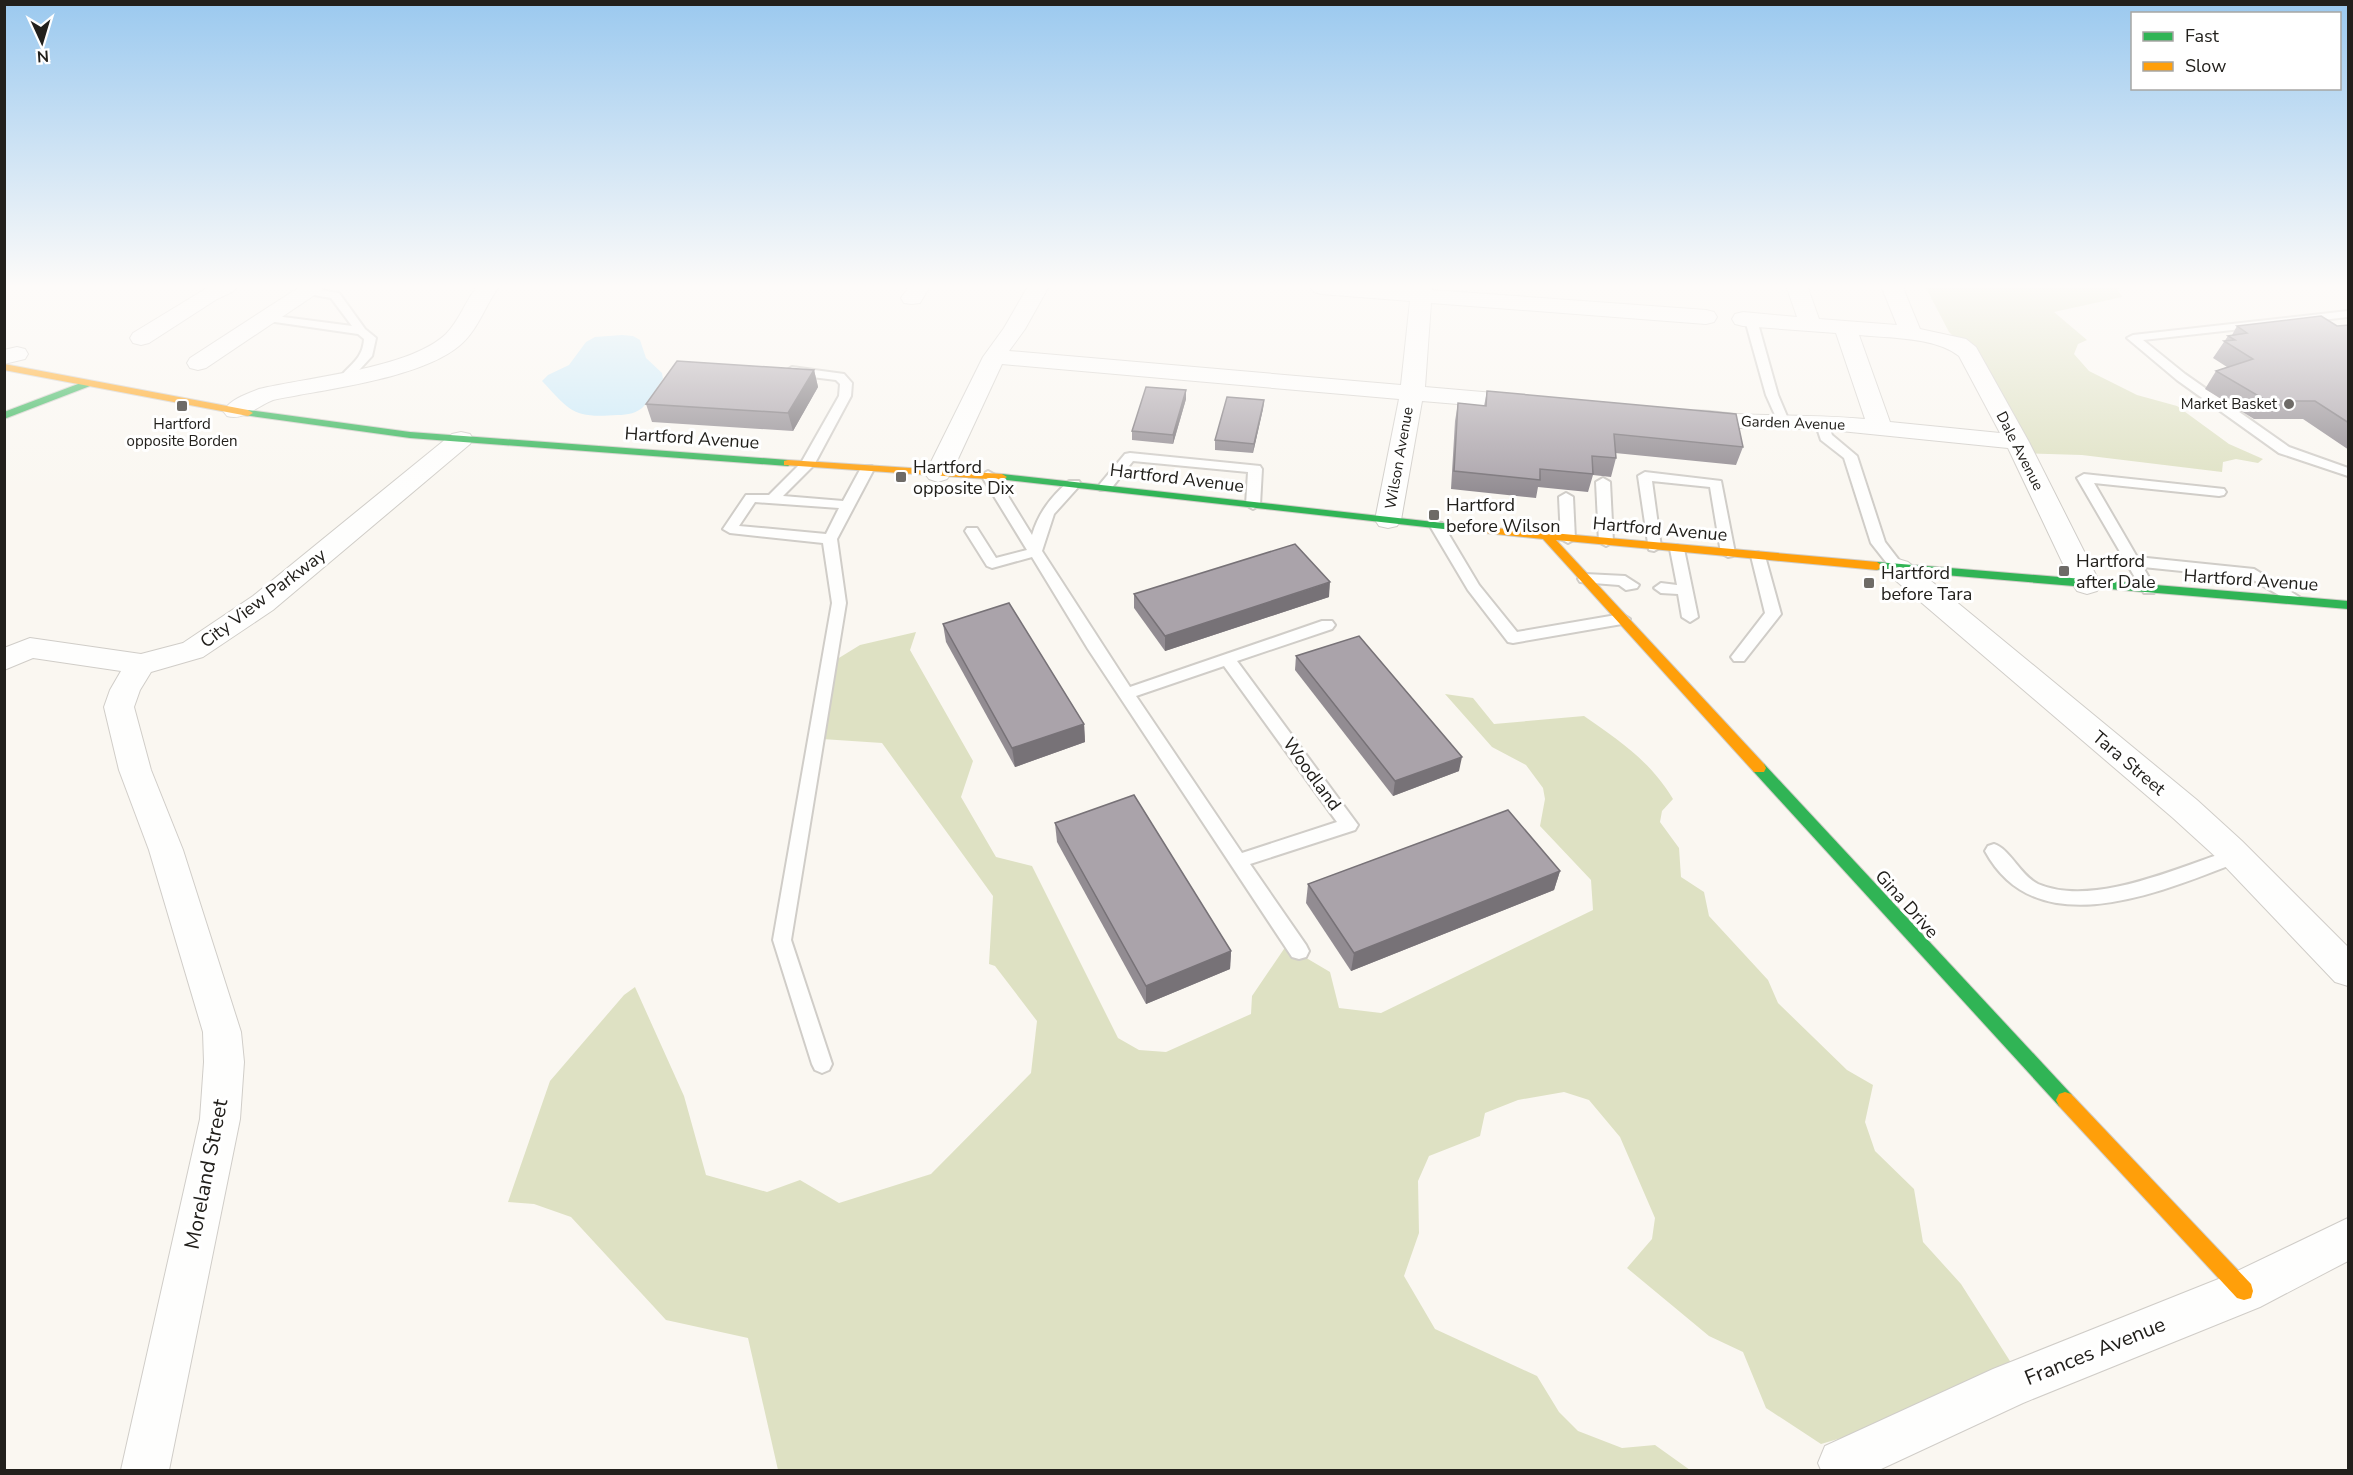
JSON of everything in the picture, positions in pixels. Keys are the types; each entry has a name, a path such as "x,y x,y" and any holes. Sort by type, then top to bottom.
{"main road":[{"name":"Hartford Avenue","path":"9,360 86,384 236,411 319,424 461,439 938,474 988,475 1547,537 2087,585 2349,605"},
{"path":"4,416 86,384"},
{"name":"Gina Drive","path":"1547,537 1928,954 2244,1291"}],"street":[{"path":"198,363 208,357"},
{"path":"236,411 253,399 267,394 346,377 418,357"},
{"path":"938,474 994,357 1550,405"},
{"name":"Wilson Avenue","path":"1388,520 1411,392 1414,357"},
{"path":"1855,357 1880,427"},
{"name":"Dale Avenue","path":"1971,357 2017,442 2087,585"},
{"name":"Garden Avenue","path":"1677,416 1735,421 1821,422 2017,442"},
{"name":"City View Parkway","path":"13,650 141,664 167,659 193,650 262,603 461,439"},
{"name":"Tara Street","path":"1898,568 2185,809 2349,971"},
{"name":"Moreland Street","path":"141,664 125,690 119,707 135,770 166,850 222,1032 224,1062 220,1119 145,1470"},
{"name":"Frances Avenue","path":"1842,1463 2009,1385 2244,1291 2349,1239"}],"lane":[{"path":"346,377 365,357"},
{"path":"1759,357 1783,421"},
{"path":"2156,357 2181,378 2284,450 2349,472"},
{"path":"773,499 807,465 846,396 846,383 840,377 782,370"},
{"path":"1821,422 1826,437 1850,456 1878,543 1898,568"},
{"path":"1106,487 1130,457 1255,469 1253,505"},
{"path":"822,1064 782,940 839,603 830,539 867,469"},
{"path":"988,475 1126,694 1299,951"},
{"path":"1654,547 1645,476 1716,484 1728,553"},
{"path":"2149,590 2084,478 2219,492"},
{"path":"1603,482 1606,542"},
{"path":"1035,552 1044,518 1055,500 1074,484"},
{"path":"1566,497 1568,539"},
{"path":"830,539 730,529 751,498 848,505"},
{"path":"1437,526 1473,587 1513,638 1622,619"},
{"path":"972,531 992,563 1035,552"},
{"path":"1677,549 1690,617"},
{"path":"1739,657 1773,614 1758,556"},
{"path":"2132,561 2254,574 2300,602"},
{"path":"1585,579 1629,581"},
{"path":"1661,584 1684,586"},
{"path":"1126,694 1327,625"},
{"name":"Woodland","path":"1227,659 1349,825 1238,861"},
{"path":"1994,851 2015,877 2033,890 2063,898 2086,900 2183,876 2235,856"}],"green space":[{"path":"1966,357 2076,357 2089,371 2137,395 2177,406 2229,444 2263,459 2258,463 2236,459 2223,462 2222,472 2082,455 2017,453"},
{"path":"916,632 910,650 973,761 961,797 996,857 1032,866 1118,1038 1139,1050 1166,1052 1251,1014 1252,996 1286,946 1330,972 1339,1008 1381,1013 1593,910 1591,880 1540,826 1545,799 1543,788 1526,765 1492,747 1445,694 1473,698 1494,724 1584,716 1622,743 1644,763 1673,799 1662,811 1660,822 1679,848 1681,877 1704,892 1709,916 1768,980 1778,1003 1847,1070 1873,1085 1865,1122 1875,1151 1914,1189 1923,1242 1961,1284 2015,1369 2022,1385 1821,1444 1766,1408 1743,1352 1709,1336 1627,1268 1652,1239 1655,1218 1620,1137 1589,1100 1564,1092 1518,1100 1485,1113 1480,1136 1429,1156 1418,1181 1419,1233 1404,1276 1435,1329 1537,1376 1559,1412 1578,1431 1622,1448 1655,1445 1690,1470 778,1470 748,1338 666,1320 571,1217 534,1204 508,1202 550,1081 624,995 635,987 684,1096 706,1175 767,1192 800,1180 839,1203 931,1174 1031,1073 1037,1021 995,966 989,964 993,896 882,743 807,738 815,712 821,669 860,645"}],"water":[{"path":"575,357 646,357 662,373 663,379 647,403 639,410 621,415 582,414 567,407 542,381 548,375 569,365"}],"building":[{"path":"2250,357 2349,357 2349,423 2315,401 2267,401 2216,371 2253,359"},
{"path":"677,361 814,370 788,413 646,404"},
{"path":"1146,387 1186,390 1173,435 1132,431"},
{"path":"1487,391 1736,414 1743,447 1614,434 1616,458 1592,456 1593,474 1540,469 1540,480 1454,471 1458,403 1486,406"},
{"path":"1227,397 1264,400 1254,444 1215,440"},
{"path":"1295,544 1330,582 1165,636 1134,594"},
{"path":"1009,603 1084,724 1012,748 943,624"},
{"path":"1359,636 1462,757 1395,781 1296,656"},
{"path":"1134,795 1231,951 1146,986 1055,823"},
{"path":"1508,810 1560,871 1354,953 1308,884"}],"traffic: fast":[{"path":"4,416 86,384"},
{"path":"248,413 410,435 788,463"},
{"path":"1002,477 1461,528"},
{"path":"1877,566 2348,605"},
{"path":"1759,768 2065,1100"}],"traffic: slow":[{"path":"4,367 248,413"},
{"path":"788,463 1002,477"},
{"path":"1461,528 1877,566"},
{"path":"1547,537 1759,768"},
{"path":"2065,1100 2244,1291"}],"place":[{"name":"Market Basket","path":"2289,404"},
{"name":"Hartford opposite Borden","path":"182,406"},
{"name":"Hartford opposite Dix","path":"901,477"},
{"name":"Hartford before Wilson","path":"1434,515"},
{"name":"Hartford after Dale","path":"2064,571"},
{"name":"Hartford before Tara","path":"1869,583"}]}
